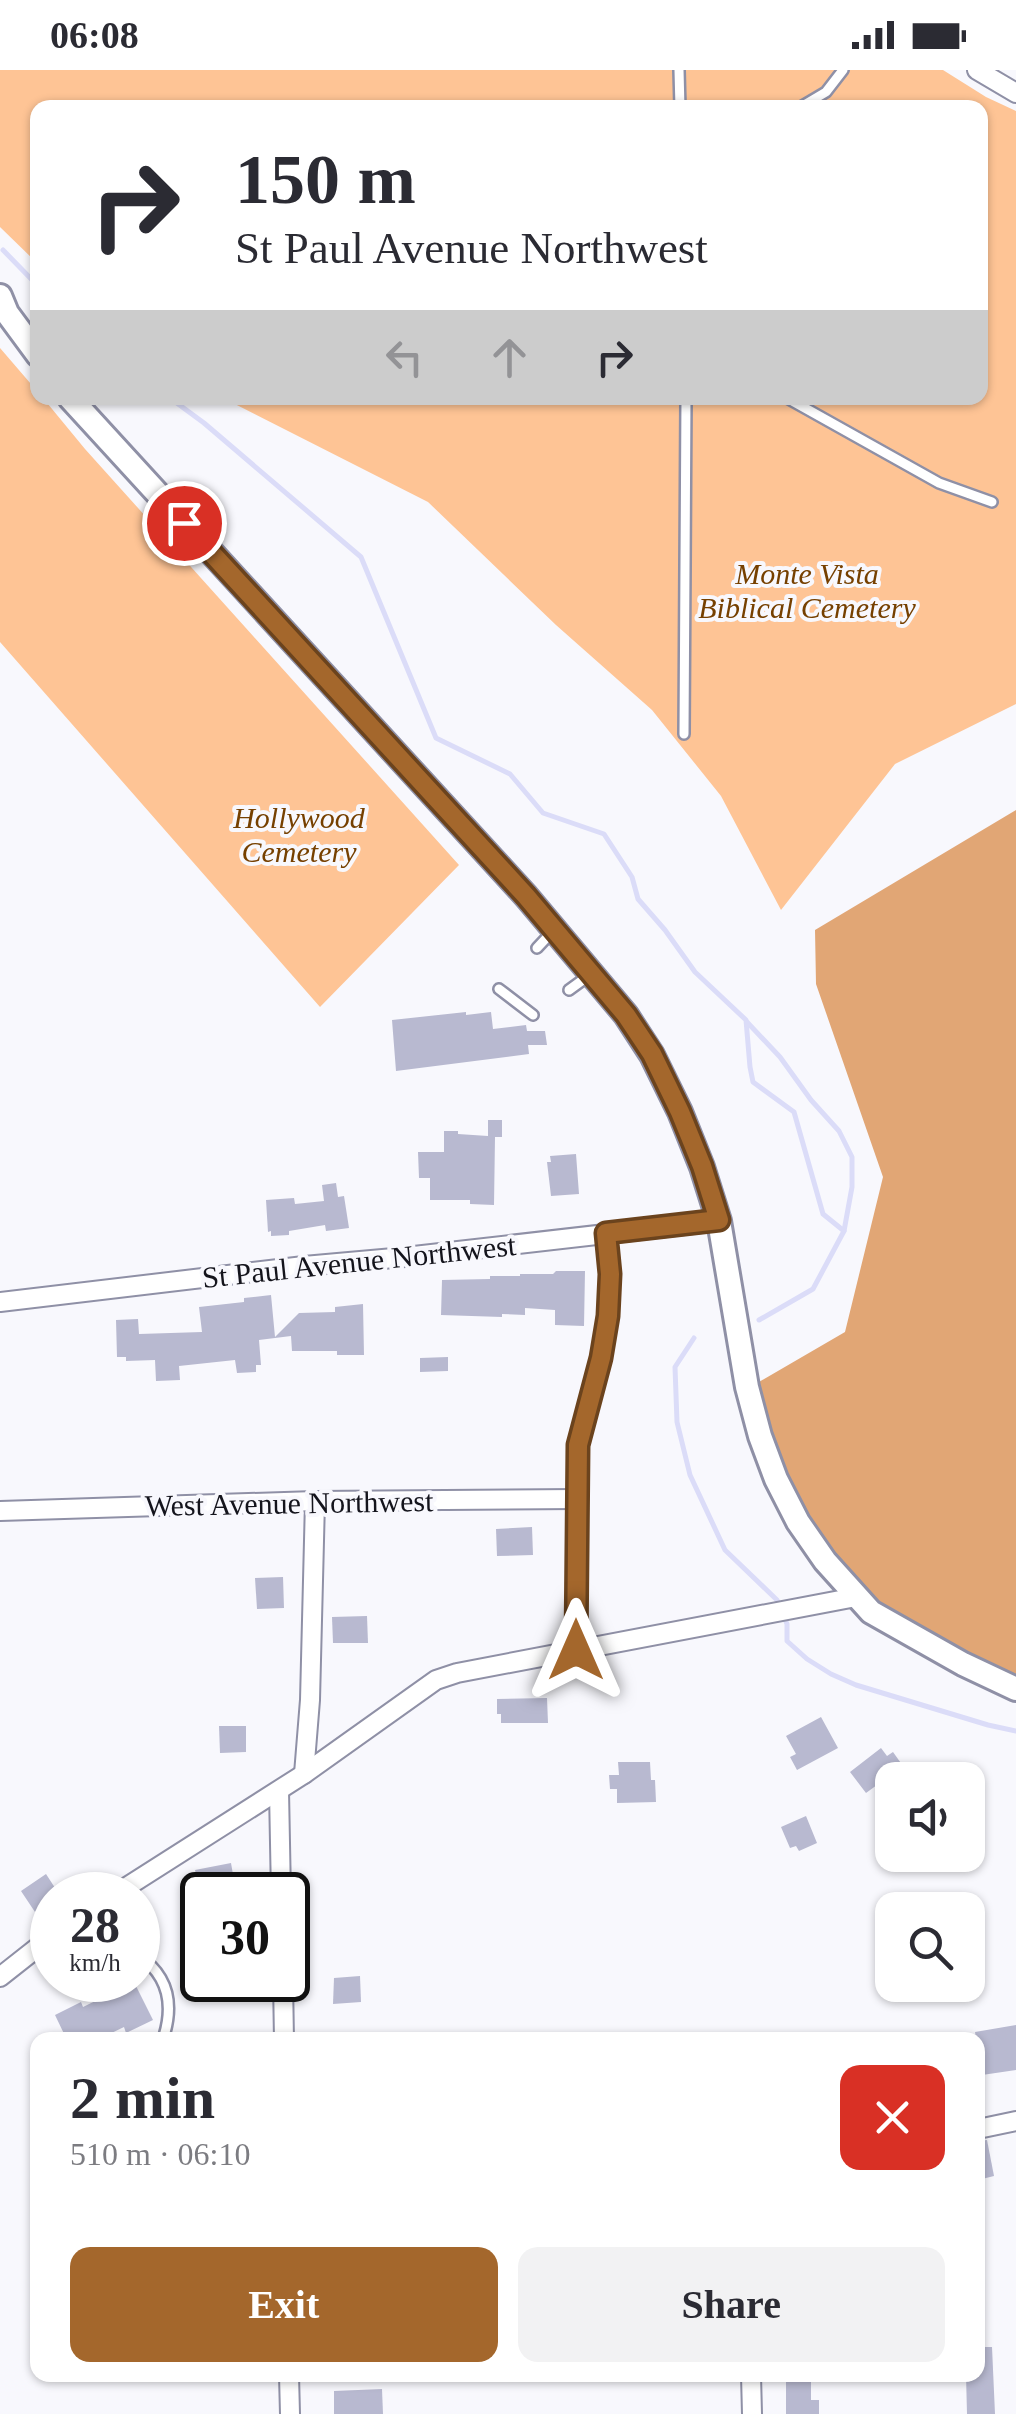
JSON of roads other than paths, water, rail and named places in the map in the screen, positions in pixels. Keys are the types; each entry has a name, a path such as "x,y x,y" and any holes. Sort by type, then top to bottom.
{"street":[{"path":"977,70 1016,93"},
{"path":"2,307 30,344"},
{"path":"76,405 554,929 626,1015 652,1054 702,1166 719,1220 747,1387 760,1436 798,1522 825,1561 871,1612 1016,1689"},
{"name":"St Paul Avenue Northwest","path":"0,1302 719,1220"},
{"path":"576,1650 578,1445 608,1316 610,1274 606,1233"},
{"name":"West Avenue Northwest","path":"0,1512 315,1501 577,1499"},
{"path":"304,1774 310,1700 315,1501"},
{"path":"150,1872 279,1791 436,1680 856,1597"},
{"path":"279,1791 281,1872"},
{"path":"0,1977 30,1953"},
{"path":"283,2002 284,2032"},
{"path":"985,2127 1016,2120"},
{"path":"289,2382 290,2414"},
{"path":"751,2382 752,2414"}],"lane":[{"path":"679,70 680,100"},
{"path":"812,100 826,92 843,70"},
{"path":"684,734 686,405"},
{"path":"800,405 939,483 992,502"},
{"path":"537,948 554,929"},
{"path":"569,990 591,974"},
{"path":"499,989 534,1016"},
{"path":"160,1978 170,2016 165,2032"}],"waterway":[{"path":"3,250 30,278"},
{"path":"180,405 361,557 436,738 510,774 543,813 604,834 632,877 638,899 695,972 746,1020 753,1082 794,1112 823,1214 844,1231 813,1289 759,1320"},
{"path":"747,1022 839,1131 852,1157 852,1187 844,1231"},
{"path":"694,1338 675,1367 677,1422 690,1475 725,1550 777,1600 787,1624 787,1641 807,1659 856,1685 1016,1731"}],"park label":[{"name":"Monte Vista Biblical Cemetery","path":"807,590"},
{"name":"Hollywood Cemetery","path":"299,834"}]}
